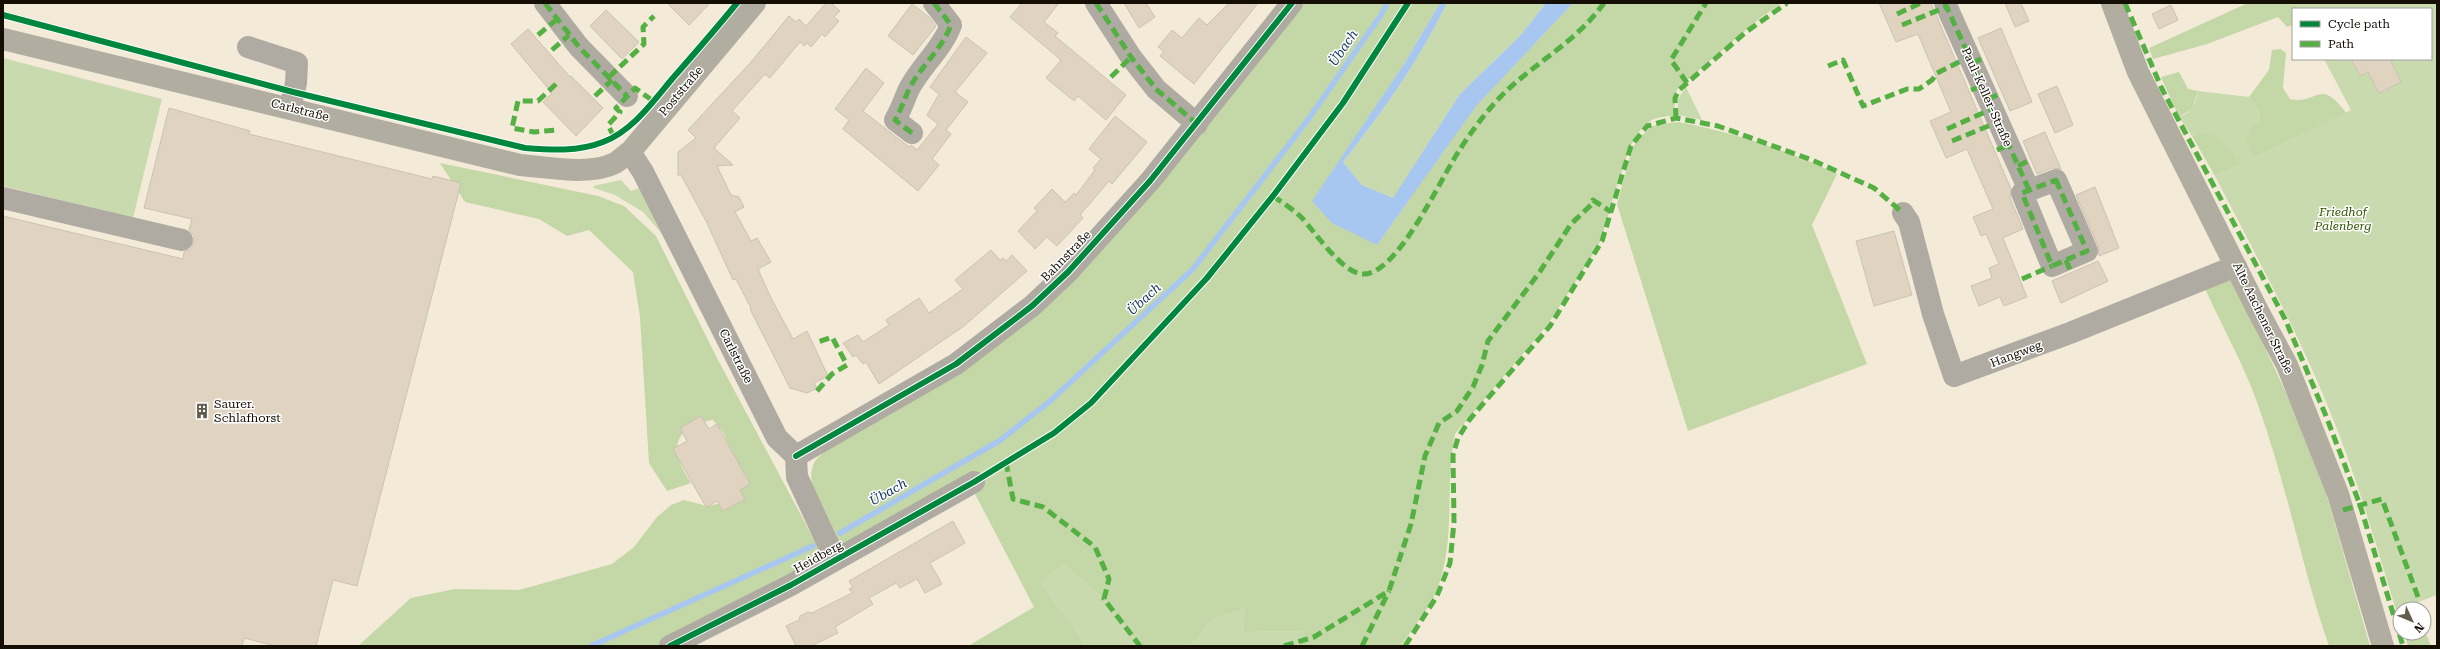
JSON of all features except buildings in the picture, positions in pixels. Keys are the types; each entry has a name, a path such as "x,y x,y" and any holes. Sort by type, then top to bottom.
{"main road":[{"name":"Poststraße","path":"598,167 614,163 630,152 755,3"},
{"name":"Alte Aachener Straße","path":"2112,3 2138,72 2288,365 2338,494 2383,646"},
{"name":"Carlstraße","path":"3,39 520,165 569,170 598,167"}],"street":[{"path":"545,3 579,47 627,96"},
{"path":"912,134 895,120 904,106 909,89 947,36 951,25 934,3"},
{"path":"1096,3 1130,57 1156,89 1197,124"},
{"name":"Bahnstraße","path":"796,456 931,380 1002,331 1068,272 1150,181 1292,3"},
{"name":"Paul-Keller-Straße","path":"1945,3 2029,190"},
{"path":"248,47 297,63 296,83 290,108"},
{"name":"Carlstraße","path":"630,152 643,172 777,438 796,456"},
{"path":"3,198 182,240"},
{"name":"Hangweg","path":"1903,213 1909,222 1933,314 1954,376 2062,336 2236,266"},
{"path":"796,456 796,477 835,560"},
{"name":"Heidberg","path":"670,646 772,595 974,482"}],"green space":[{"path":"1301,3 1440,3 1404,64 1313,201 1377,245 1476,105 1573,3 1782,3 1760,18 1678,88 1674,98 1675,116 1656,118 1646,124 1639,132 1628,153 1611,212 1620,173 1601,240 1587,264 1548,324 1455,434 1450,474 1448,533 1442,572 1433,599 1401,646 1299,646 1306,631 1244,632 1245,609 1212,619 1195,641 1188,646 1140,646 1104,599 1064,564 1041,582 1086,646 968,646 1034,607 973,490 841,550 824,518 814,494 812,471 815,461 826,450 1046,303"},
{"path":"1447,3 1546,3 1520,36 1460,94 1393,199 1362,185 1343,162 1399,86 1424,46"},
{"path":"2248,3 2296,3 2298,8 2292,8 2292,25 2287,27 2278,17 2207,44 2153,59 2149,48"},
{"name":"Friedhof Palenberg","path":"2296,3 2437,3 2437,595 2421,601 2393,601 2356,480 2315,375 2288,318 2215,176 2239,165 2199,133 2192,136 2179,117 2187,113 2193,107 2198,91 2249,97 2260,113 2258,123 2251,128 2246,141 2254,158 2351,110 2325,60 2432,60 2432,8 2298,8"},
{"path":"2281,49 2286,53 2283,88 2290,99 2306,99 2324,94 2330,96 2337,102 2346,113 2254,158 2245,141 2251,127 2258,123 2260,113 2249,97 2269,70 2272,50"},
{"path":"3,58 162,99 133,218 3,186"},
{"path":"2179,72 2188,89 2198,91 2192,109 2179,117 2161,77"},
{"path":"1686,87 1702,120 1678,115 1678,99"},
{"path":"1678,122 1719,131 1759,143 1799,157 1837,174 1812,225 1867,364 1688,431 1617,204 1633,147 1649,128 1656,125"},
{"path":"2199,133 2213,135 2224,142 2232,152 2239,165 2215,176 2192,136"},
{"path":"440,163 598,196 624,206 656,236 718,360 825,560 661,646 358,646 411,598 455,589 519,590 612,564 634,547 657,517 671,505 684,500 707,506 722,503 732,452 723,432 713,420 693,426 682,434 677,446 680,462 691,483 667,491 649,463 640,317 633,272 589,230 567,236 539,219 465,202"},
{"path":"621,180 631,191 639,188 664,236 643,212 615,195 594,188 593,186"},
{"path":"2231,274 2291,404 2326,493 2370,646 2329,646 2319,617 2278,467 2259,408 2240,361 2203,284"},
{"path":"1064,564 1104,599 1140,646 1086,646 1041,582"},
{"path":"1245,609 1245,632 1307,631 1299,646 1188,646 1195,641 1212,619"},
{"path":"2406,641 2429,641 2431,646 2408,646"}],"water":[{"path":"1440,3 1447,3 1412,66 1373,123 1343,162 1362,185 1393,198 1460,94 1520,36 1546,3 1573,3 1476,106 1377,245 1332,223 1312,201 1404,64"}],"waterway":[{"name":"Übach","path":"840,533 999,441 1049,402 1193,269 1307,121 1381,15 1387,3"},
{"name":"Übach","path":"591,646 813,546"}],"marked path":[{"path":"545,3 579,47 627,96"},
{"path":"912,133 895,120 909,89 942,42 951,25 934,3"},
{"path":"1096,3 1131,57 1156,89 1197,124"},
{"path":"1273,196 1302,218 1338,260 1347,267 1355,272 1363,274 1376,270 1390,260 1403,244 1416,225 1463,145 1490,108 1514,84 1562,46 1584,26 1604,3"},
{"path":"1687,83 1671,60 1706,3"},
{"path":"1676,118 1675,98 1679,90 1746,32 1787,3"},
{"path":"1897,14 1921,3"},
{"path":"1945,3 2029,190"},
{"path":"2125,3 2162,89 2285,319 2326,416 2360,505 2403,646"},
{"path":"1902,25 1946,7"},
{"path":"609,77 644,44 643,27 654,16"},
{"path":"538,35 556,20"},
{"path":"552,50 569,35"},
{"path":"1111,77 1131,57"},
{"path":"1828,66 1843,60 1863,106 1907,89 1919,89 1932,80 1937,73 1969,57"},
{"path":"1972,63 1984,58"},
{"path":"595,96 612,80"},
{"path":"556,84 538,101 518,101 512,128 534,132 557,130"},
{"path":"1971,90 1982,86"},
{"path":"614,137 608,125 620,112 616,108 635,88 653,101"},
{"path":"1988,99 2000,94"},
{"path":"1947,129 1992,109"},
{"path":"1405,646 1437,596 1450,563 1454,522 1453,455 1458,438 1470,419 1550,326 1602,241 1631,146 1647,126 1676,118 1718,126 1812,160 1874,188 1903,213"},
{"path":"1952,141 1998,122"},
{"path":"1997,150 2008,145"},
{"path":"2018,166 2028,161"},
{"path":"2056,180 2087,251 2052,266 2022,193 2056,180"},
{"path":"1284,646 1314,637 1389,591 1411,524 1425,456 1439,423 1457,411 1473,387 1482,365 1488,341 1539,273 1571,224 1592,204 1593,200 1611,212"},
{"path":"2066,260 2070,270"},
{"path":"2022,279 2052,266"},
{"path":"817,391 832,374 847,365 832,337 818,342"},
{"path":"1006,462 1013,499 1043,507 1095,547 1109,579 1104,599 1140,646"},
{"path":"2343,510 2382,499 2418,597"},
{"path":"1362,646 1389,591"}],"cycle path":[{"path":"3,15 293,92 525,148 564,150 603,142 623,131 632,124 649,107 737,3"},
{"path":"796,456 956,364 1032,306 1068,272 1150,181 1292,3"},
{"path":"670,646 791,585 974,482 1054,433 1091,403 1207,278 1273,196 1343,103 1408,3"}],"place":[{"name":"Saurer. Schlafhorst","path":"202,411"}]}
